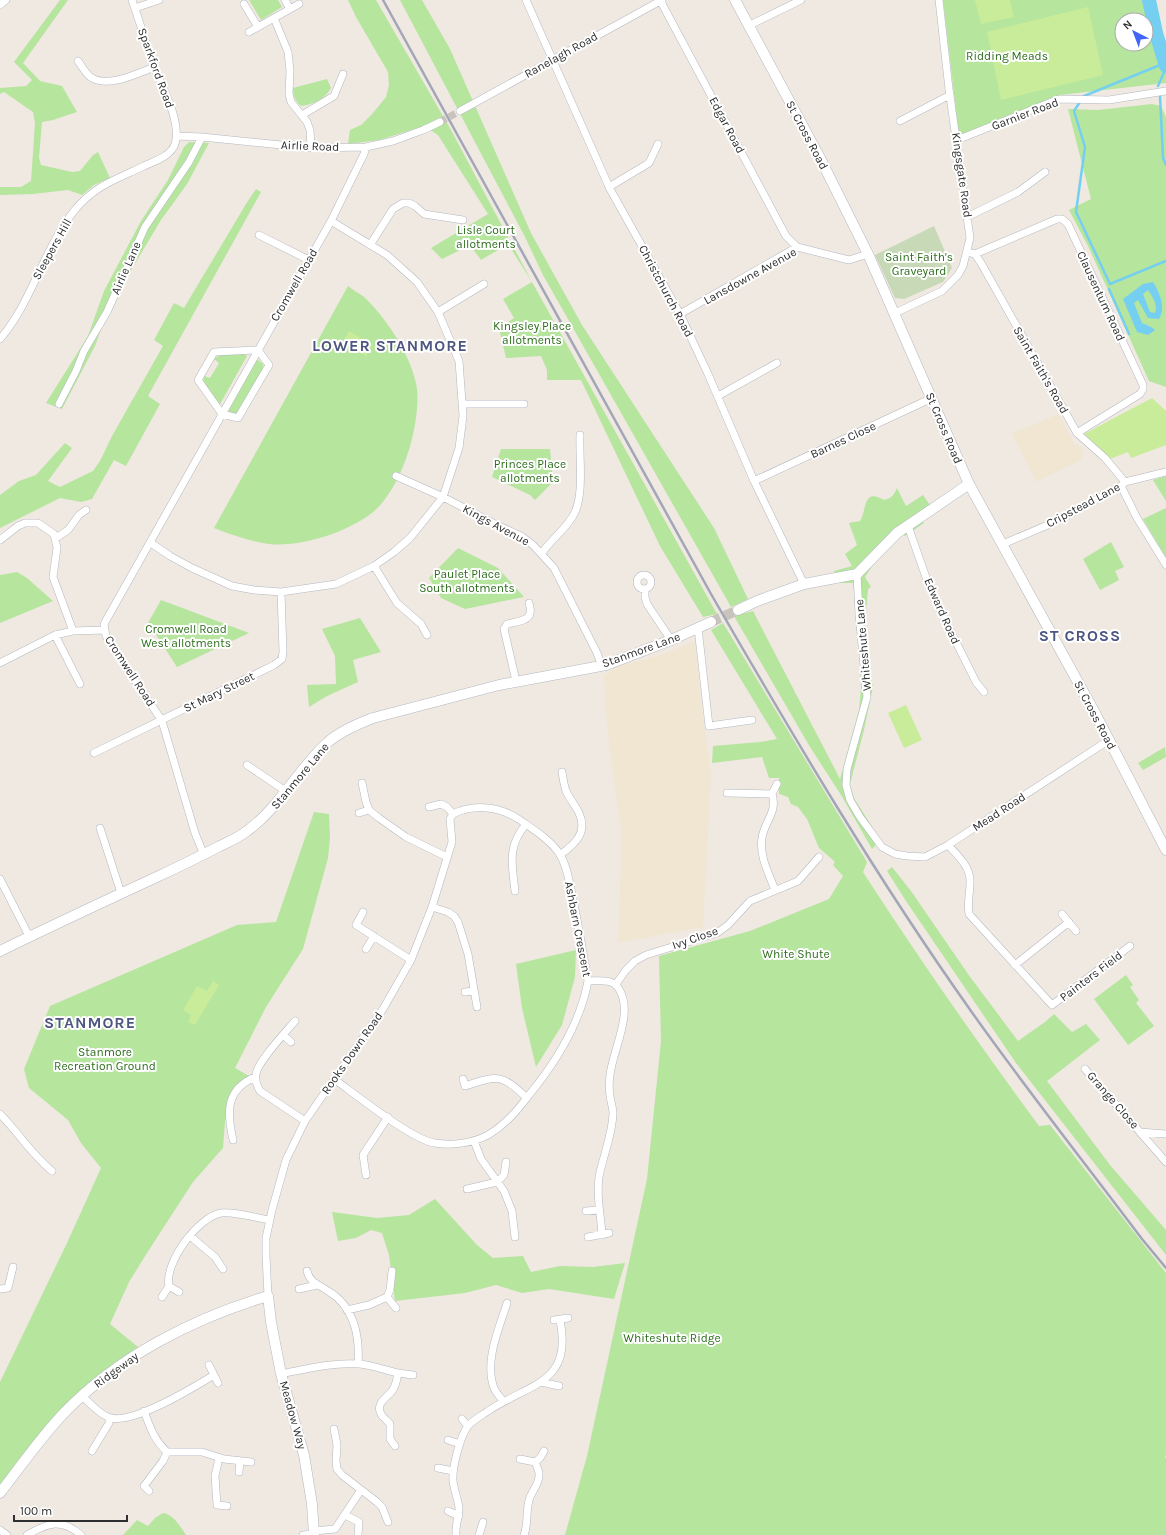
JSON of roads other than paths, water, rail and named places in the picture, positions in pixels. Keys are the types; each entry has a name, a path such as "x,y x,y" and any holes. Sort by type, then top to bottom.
{"street":[{"path":"0,5 6,0"},
{"name":"Sparkford Road","path":"132,0 174,116 177,136"},
{"path":"135,8 159,0"},
{"path":"285,0 290,9"},
{"name":"Christchurch Road","path":"526,0 609,187 680,314 718,396 754,481 804,584"},
{"name":"Ranelagh Road","path":"460,111 661,0"},
{"name":"Edgar Road","path":"661,0 786,236 797,247"},
{"name":"St Cross Road","path":"735,0 819,156 868,254 969,484 1109,740 1166,850"},
{"path":"748,26 801,0"},
{"name":"Kingsgate Road","path":"895,313 942,291 958,275 968,251 970,238 950,95 939,0"},
{"path":"244,4 258,27"},
{"path":"249,32 299,4"},
{"path":"274,18 288,52 290,71 289,94 291,102 302,115 310,130 311,148"},
{"path":"78,61 91,77 107,82 119,80 155,67"},
{"path":"302,115 334,96 343,74"},
{"name":"Garnier Road","path":"957,140 1059,99 1109,100 1166,91"},
{"path":"900,120 950,95"},
{"name":"Airlie Road","path":"177,136 202,137 311,148 366,147 393,141 424,130 440,122"},
{"name":"Sleepers Hill","path":"0,339 9,329 20,310 60,230 84,199 100,187 146,166 171,151 177,136"},
{"name":"Airlie Lane","path":"59,404 76,371 84,351 107,312 145,227 189,162 202,137"},
{"path":"609,187 649,163 658,144"},
{"name":"Cromwell Road","path":"204,855 195,833 162,721 106,636 104,624 106,618 151,543 331,221 366,147"},
{"path":"967,217 1018,192 1045,172"},
{"path":"370,245 393,209 403,203 408,203 415,206 424,214 463,220"},
{"name":"Clausentum Road","path":"975,254 1057,219 1062,219 1068,224 1143,386 1140,394 1078,433"},
{"path":"151,543 170,556 192,568 232,586 254,590 280,592 336,584 374,566 394,552 410,538 443,496 458,448 463,416 459,361 438,312 417,282 387,255 331,221"},
{"path":"260,235 309,260"},
{"name":"Lansdowne Avenue","path":"680,314 797,247 849,260 868,254"},
{"path":"968,251 975,254"},
{"name":"Saint Faith's Road","path":"975,254 1078,433 1105,458 1123,484 1137,518 1166,565"},
{"path":"438,312 484,284"},
{"path":"258,350 269,364 238,418 222,414 198,380 214,352 258,350"},
{"path":"718,396 777,363"},
{"name":"Barnes Close","path":"754,481 932,398"},
{"path":"463,404 524,404"},
{"path":"542,553 549,542 575,513 580,488 580,435"},
{"name":"Cripstead Lane","path":"1003,544 1057,521 1123,484 1166,472"},
{"name":"Kings Avenue","path":"396,476 443,496 499,526 522,536 542,553 554,568 597,653 602,666"},
{"path":"738,610 757,601 804,584 857,574 897,533 969,484"},
{"path":"56,538 68,530 86,510"},
{"path":"0,540 18,526 31,522 44,525 54,534 56,538 57,554 54,577 59,596 73,631"},
{"name":"Edward Road","path":"908,526 940,612 976,682 984,692"},
{"path":"374,566 397,603 421,624 427,635"},
{"name":"Whiteshute Lane","path":"857,574 859,614 867,697 847,769 846,784 850,800 860,817 882,847"},
{"path":"645,590 645,596 648,604 671,640"},
{"name":"St Mary Street","path":"94,753 274,665 282,659 283,652 280,592"},
{"path":"516,681 504,629 507,624 524,620 529,616 529,603"},
{"name":"Stanmore Lane","path":"0,952 28,936 204,855 247,831 271,811 328,742 357,724 373,718 516,681 602,666 638,654 711,622"},
{"path":"698,628 709,726 752,720"},
{"path":"0,663 55,635 73,631 104,630"},
{"path":"55,635 80,684"},
{"name":"Mead Road","path":"882,847 894,854 925,857 948,845 1109,740"},
{"path":"247,764 287,792"},
{"path":"560,855 573,846 578,840 581,827 579,813 565,788 562,772"},
{"path":"362,784 369,810 406,837 447,857"},
{"path":"775,890 762,852 761,844 762,837 775,802 772,794 777,784"},
{"path":"727,793 772,794"},
{"path":"429,807 441,804 447,807 453,814"},
{"name":"Ashbarn Crescent","path":"334,1079 415,1135 434,1143 454,1144 474,1141 504,1124 516,1113 551,1068 576,1023 585,998 588,981 567,873 560,855 546,838 510,813 492,808 478,808 463,810 453,814"},
{"path":"359,813 369,810"},
{"name":"Rooks Down Road","path":"268,1296 266,1238 286,1160 305,1121 383,1009 411,960 432,906 452,842 450,818 453,814"},
{"path":"515,891 512,854 514,842 519,832 526,824"},
{"path":"100,828 121,893"},
{"path":"948,845 966,866 971,882 967,904 969,914 1015,966 1069,922"},
{"name":"Ivy Close","path":"616,984 626,970 635,961 646,955 717,933 728,925 750,901 798,881 819,857"},
{"path":"0,879 28,936"},
{"path":"432,906 448,912 454,916 458,922 468,954 477,1008"},
{"path":"363,912 356,924 411,960"},
{"path":"1062,914 1076,931"},
{"path":"366,949 374,936"},
{"name":"Painters Field","path":"1015,966 1052,1005 1130,946"},
{"path":"588,981 607,981 616,984 624,1001 623,1025 610,1075 610,1097 613,1115 610,1139 600,1177 599,1210 606,1234 588,1237"},
{"path":"465,992 474,991"},
{"path":"295,1021 262,1062 256,1072 255,1077 260,1091 305,1121"},
{"path":"283,1035 291,1042"},
{"name":"Grange Close","path":"1086,1069 1166,1162"},
{"path":"233,1140 228,1116 232,1098 241,1085 255,1077"},
{"path":"463,1079 465,1086 492,1078 502,1079 511,1083 527,1098"},
{"path":"0,1114 15,1129 43,1164 52,1171"},
{"path":"366,1175 363,1155 388,1117"},
{"path":"1140,1132 1166,1134"},
{"path":"474,1141 481,1159 504,1191 512,1211 515,1237"},
{"path":"467,1189 497,1182 504,1175 506,1162"},
{"path":"586,1211 599,1210"},
{"path":"162,1297 169,1286 171,1267 184,1243 203,1222 210,1217 222,1212 270,1220"},
{"path":"190,1236 215,1257 223,1269"},
{"path":"0,1289 8,1288 13,1267"},
{"path":"307,1271 309,1278 339,1299 347,1310 357,1332 358,1364"},
{"path":"387,1298 390,1290 392,1271"},
{"path":"298,1289 317,1285"},
{"path":"169,1286 179,1292"},
{"name":"Meadow Way","path":"268,1296 271,1322 281,1374 304,1455 312,1504 311,1534"},
{"name":"Ridgeway","path":"0,1493 48,1431 66,1411 82,1396 120,1366 168,1337 216,1314 268,1296"},
{"path":"347,1310 387,1298"},
{"path":"387,1298 396,1308"},
{"path":"503,1401 494,1390 491,1363 496,1336 507,1303"},
{"path":"456,1535 459,1504 453,1481 453,1471 462,1437 468,1426 479,1417 503,1401 541,1382 552,1373 559,1362 563,1340 557,1320 568,1318"},
{"path":"281,1374 316,1366 358,1364 375,1366 398,1373 414,1375"},
{"path":"209,1365 218,1383"},
{"path":"395,1446 390,1439 390,1424 381,1414 380,1408 381,1401 396,1385 398,1373"},
{"path":"82,1396 109,1418 121,1419 181,1395 214,1375"},
{"path":"541,1382 559,1386"},
{"path":"144,1411 152,1434 159,1445 167,1452 202,1452 219,1458 251,1462"},
{"path":"92,1451 109,1423 109,1418"},
{"path":"462,1419 468,1426"},
{"path":"334,1429 337,1445 336,1461 342,1475 382,1507 388,1522"},
{"path":"448,1440 460,1444"},
{"path":"520,1459 535,1462 540,1458 544,1451"},
{"path":"149,1490 144,1486 167,1452"},
{"path":"219,1458 215,1476 217,1505 227,1506"},
{"path":"239,1472 240,1461"},
{"path":"524,1535 527,1524 526,1511 540,1474 535,1462"},
{"path":"438,1468 453,1471"},
{"path":"311,1534 335,1529 361,1490"},
{"path":"448,1511 459,1516"},
{"path":"345,1516 359,1522 358,1535"},
{"path":"479,1535 483,1522"},
{"path":"27,1535 46,1525 55,1523 68,1526 81,1535"},
{"path":"0,1530 7,1535"}],"water":[{"path":"1153,282 1160,296 1162,305 1159,319 1148,318 1138,300 1134,303 1142,323 1155,330 1148,335 1137,332 1123,299 1143,284","holes":["1148,290 1155,304 1155,313 1150,312 1143,294"]}],"waterway":[{"path":"1149,0 1156,33 1166,66"},
{"path":"1165,63 1084,96 1074,111 1085,147 1076,212 1110,284 1166,261"},
{"path":"1158,86 1166,68"},
{"path":"1160,96 1163,158 1166,165"},
{"path":"1109,289 1129,334"}],"tunnel":[{"path":"440,122 460,111"},
{"path":"711,622 738,610"}],"railway":[{"path":"383,0 711,594 836,806 902,909 971,1011 1056,1126 1142,1239 1166,1268"}],"district":[{"name":"LOWER STANMORE","path":"390,345"},
{"name":"ST CROSS","path":"1080,635"},
{"name":"STANMORE","path":"90,1022"}],"park label":[{"name":"Ridding Meads","path":"1007,56"},
{"name":"Lisle Court allotments","path":"486,237"},
{"name":"Saint Faith's Graveyard","path":"919,264"},
{"name":"Kingsley Place allotments","path":"532,333"},
{"name":"Princes Place allotments","path":"530,471"},
{"name":"Paulet Place South allotments","path":"467,581"},
{"name":"Cromwell Road West allotments","path":"186,636"},
{"name":"White Shute","path":"796,954"},
{"name":"Stanmore Recreation Ground","path":"105,1059"},
{"name":"Whiteshute Ridge","path":"672,1338"}]}
